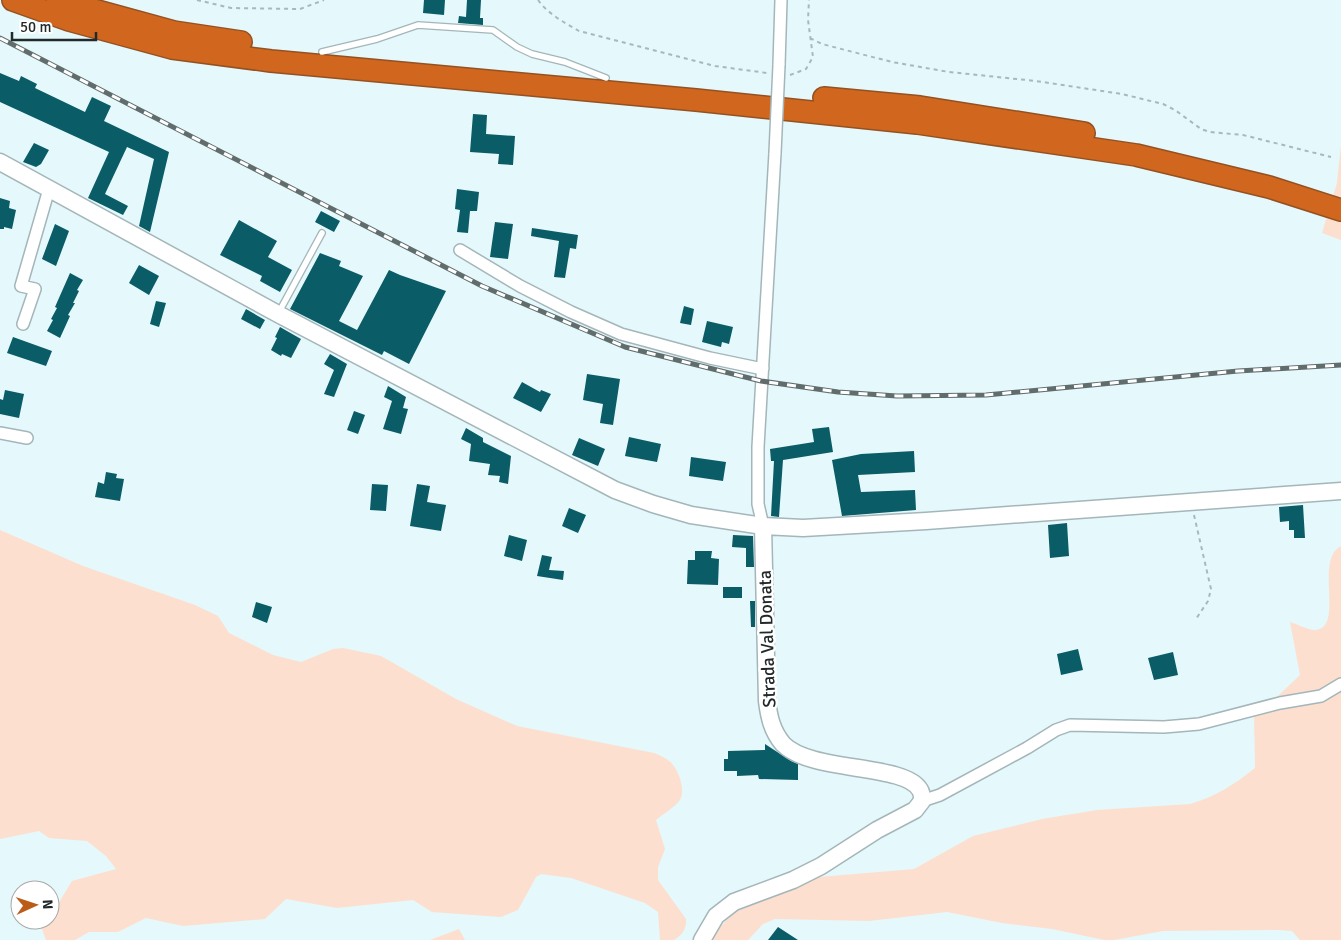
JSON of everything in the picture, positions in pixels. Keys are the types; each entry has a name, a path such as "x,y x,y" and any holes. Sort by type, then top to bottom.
{"highway":[{"path":"14,0 69,20 172,48 314,65 696,100 917,123 1136,155 1269,187 1341,210"},
{"path":"57,0 174,32 272,47 920,107 1138,141 1273,174 1341,195"}],"main road":[{"path":"0,162 278,314 615,490 653,504 691,514 764,526 803,528 1341,491"},
{"name":"Strada Val Donata","path":"764,526 768,701 769,717 774,732 784,745 802,757 893,775 909,780 920,790 922,801"},
{"path":"702,940 716,916 734,902 793,880 821,866 877,830 915,810 922,801"}],"street":[{"path":"764,526 758,504 758,457 775,153 781,0"},
{"path":"23,324 35,289 21,286 49,189"},
{"path":"460,250 520,286 571,312 621,334 710,358 763,368"},
{"path":"0,432 27,438"},
{"path":"922,801 940,795 1027,748 1056,730 1070,725 1164,728 1199,724 1280,703 1321,696 1341,684"}],"lane":[{"path":"322,52 377,39 418,25 493,30 516,46 532,54 565,62 606,78"},
{"path":"278,314 322,233"}],"path":[{"path":"197,0 231,8 300,9 324,0"},
{"path":"538,0 561,20 579,31 715,66 778,71 792,75 806,69 813,57 808,20 809,0"},
{"path":"810,38 822,44 892,62 948,72 1036,81 1122,94 1163,104 1202,129 1210,132 1243,135 1331,157"},
{"path":"1192,500 1194,520 1207,566 1211,589 1208,601 1196,619"}],"shaded area":[{"path":"1341,144 1341,240 1322,233 1337,183"},
{"path":"0,530 83,566 195,605 218,616 229,633 273,655 301,662 333,649 343,648 381,656 456,699 517,726 654,753 665,758 672,763 678,773 682,795 678,803 656,820 665,849 658,867 658,880 686,919 686,926 674,940 660,940 658,912 645,903 571,878 541,874 536,877 518,910 501,917 432,912 413,900 337,908 286,899 265,919 183,926 146,918 118,932 89,932 75,940 46,940 42,930 60,930 60,901 72,881 116,869 106,856 87,841 49,838 39,831 0,839"},
{"path":"1341,546 1341,940 1300,940 1292,931 1279,930 1163,931 1114,940 1104,940 1052,929 1002,923 947,912 869,921 775,919 763,924 748,940 711,940 713,935 734,912 781,890 819,877 914,869 973,836 1042,819 1097,810 1190,804 1208,798 1232,785 1255,768 1254,713 1279,695 1300,675 1290,622 1316,630 1323,627 1328,620 1330,563 1334,553"},
{"path":"459,929 465,940 430,940"}],"building":[{"path":"424,0 445,0 444,15 423,13"},
{"path":"467,0 481,0 480,18 483,18 483,25 458,23 459,16 466,17"},
{"path":"0,73 19,81 21,76 37,84 35,88 85,112 92,97 111,106 104,121 169,152 150,232 139,226 154,159 127,147 105,194 128,206 123,215 88,198 109,152 0,102"},
{"path":"473,114 487,115 486,134 515,136 513,165 498,164 499,154 470,152"},
{"path":"34,143 49,150 41,164 36,167 23,162"},
{"path":"457,189 479,192 477,211 470,211 468,233 457,232 460,210 455,209"},
{"path":"0,198 10,201 9,208 16,210 12,229 4,227 4,229 0,229"},
{"path":"321,211 340,221 334,232 315,222"},
{"path":"239,220 277,241 268,257 292,270 280,292 260,281 262,276 220,255"},
{"path":"495,222 513,224 508,259 490,257"},
{"path":"55,224 69,231 56,266 42,259"},
{"path":"532,228 578,235 576,249 570,248 565,278 554,277 559,241 531,236"},
{"path":"320,253 341,261 339,266 363,276 339,321 357,330 389,270 446,291 409,364 384,351 382,355 290,309"},
{"path":"139,265 159,276 149,295 129,283"},
{"path":"70,273 83,280 77,290 79,291 73,303 75,303 68,315 70,316 60,338 47,331 53,320 51,319 57,308 55,307"},
{"path":"156,301 166,303 159,327 150,324"},
{"path":"684,306 694,309 691,325 680,323"},
{"path":"246,309 265,320 260,329 241,319"},
{"path":"707,321 733,327 729,344 722,342 721,347 702,342"},
{"path":"280,327 301,339 291,358 282,354 281,356 271,350"},
{"path":"13,337 52,351 46,366 7,353"},
{"path":"330,354 347,364 334,397 324,394 334,370 324,364"},
{"path":"587,374 620,379 613,425 600,423 603,404 583,400"},
{"path":"522,382 540,392 541,390 551,394 541,412 513,398"},
{"path":"388,386 406,397 403,408 408,409 401,434 383,429 392,401 384,397"},
{"path":"5,390 24,394 19,418 0,414 0,399 3,400"},
{"path":"354,411 365,415 358,434 347,430"},
{"path":"829,427 833,452 783,460 779,517 771,516 774,461 771,461 770,449 814,442 812,429"},
{"path":"466,428 483,438 483,442 511,456 508,484 499,482 500,476 488,475 490,464 469,461 471,444 461,439"},
{"path":"629,437 661,444 657,462 625,456"},
{"path":"579,438 605,449 598,466 572,455"},
{"path":"914,451 915,472 858,475 861,492 915,490 916,510 842,516 832,460 861,454"},
{"path":"691,457 726,462 723,481 689,476"},
{"path":"106,472 117,474 116,478 124,479 120,501 95,497 98,482 104,484"},
{"path":"372,484 388,485 386,511 370,510"},
{"path":"417,484 430,486 427,502 446,505 441,531 410,526"},
{"path":"1303,505 1305,538 1294,538 1294,530 1289,530 1289,521 1280,522 1279,507"},
{"path":"569,508 586,515 578,533 562,526"},
{"path":"1067,523 1069,556 1050,558 1048,525"},
{"path":"509,535 527,540 522,561 504,556"},
{"path":"733,535 753,536 754,567 746,567 746,548 732,547"},
{"path":"695,551 712,551 711,558 719,559 718,585 687,584 688,560 695,560"},
{"path":"542,555 552,557 549,570 564,571 563,580 537,576"},
{"path":"723,587 742,587 742,598 723,598"},
{"path":"750,601 755,601 755,627 751,627"},
{"path":"256,602 272,607 267,623 252,617"},
{"path":"1078,649 1083,670 1061,675 1057,654"},
{"path":"1173,652 1178,675 1154,680 1148,658"},
{"path":"765,744 798,764 798,780 759,779 758,775 737,776 737,771 724,771 724,759 728,759 728,751 765,750"},
{"path":"778,927 798,940 768,940"}],"railway":[{"path":"0,38 482,286 625,347 761,381 838,392 897,396 986,395 1238,371 1341,365"}]}
